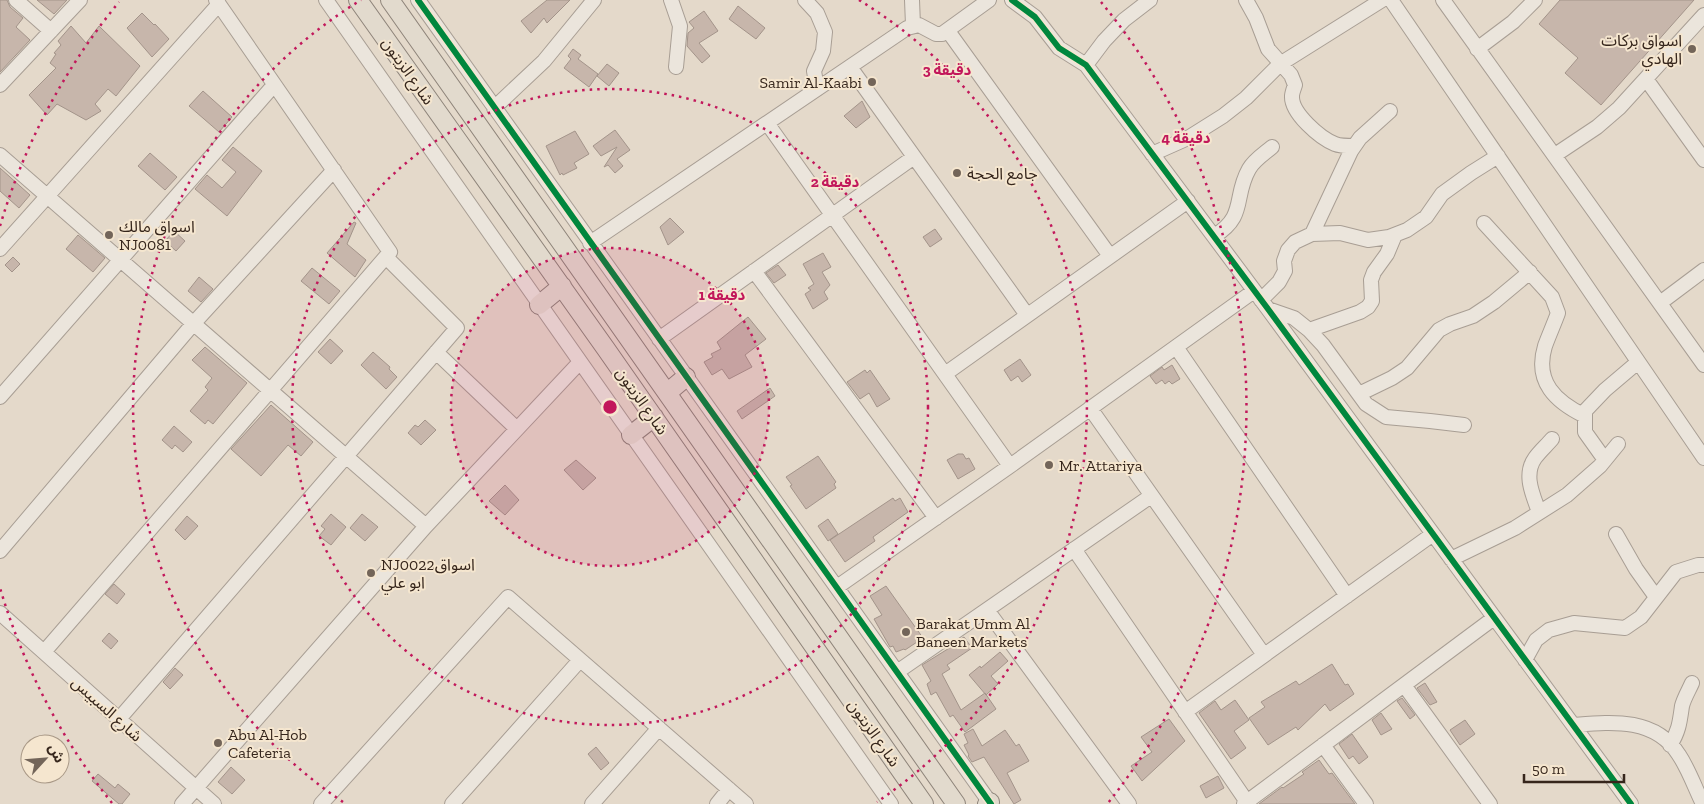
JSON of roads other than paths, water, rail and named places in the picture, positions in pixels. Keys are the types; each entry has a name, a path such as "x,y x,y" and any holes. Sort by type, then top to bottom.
{"main road":[{"name":"شارع الزيتون","path":"358,0 654,417 774,590 916,801"},
{"name":"شارع الزيتون","path":"390,0 546,218 666,393 956,804"},
{"path":"539,304 562,286"},
{"path":"666,393 686,377"},
{"path":"631,435 654,417"},
{"path":"774,590 784,591 792,585 795,576"},
{"path":"808,640 807,635 811,625 816,622 827,623"}],"street":[{"path":"16,0 51,31"},
{"path":"0,85 80,0"},
{"path":"326,0 891,804"},
{"path":"418,0 989,803"},
{"path":"672,0 680,26 676,67"},
{"path":"805,0 816,13 825,32 823,51 814,71 817,90"},
{"path":"912,0 913,25"},
{"path":"590,243 913,25 919,25 936,34 942,34 990,0"},
{"path":"1012,0 1035,17 1059,48 1086,65 1214,236 1631,804"},
{"path":"1086,65 1104,41 1124,20 1150,0"},
{"path":"1246,0 1268,49 1291,76 1295,85 1292,97 1295,109 1317,132 1335,144 1354,146"},
{"path":"1152,154 1188,138 1223,116 1246,98 1280,64 1382,0"},
{"path":"1391,0 1704,458"},
{"path":"1443,0 1704,365"},
{"path":"1477,48 1512,22 1534,0"},
{"path":"0,250 217,2 390,252 44,652"},
{"path":"494,108 544,61 589,2"},
{"path":"1554,155 1607,119 1619,108 1703,17"},
{"path":"948,30 1110,256"},
{"path":"850,67 1027,315"},
{"path":"1646,79 1704,160"},
{"path":"0,398 274,84"},
{"path":"1312,234 1354,146 1360,138 1390,111"},
{"path":"768,123 1010,466"},
{"path":"1214,236 1234,218 1239,206 1242,183 1250,166 1272,146"},
{"path":"0,155 426,526"},
{"path":"837,587 1176,347 1261,300 1279,282 1285,271 1284,261 1288,250 1295,242 1312,234 1340,233 1368,240 1395,235 1407,230 1426,217 1442,194 1498,156"},
{"path":"659,339 914,157"},
{"path":"0,551 193,324 334,170"},
{"path":"945,374 1188,201"},
{"path":"1484,223 1552,297 1558,313 1545,346 1542,366 1544,378 1552,393 1568,408 1585,416"},
{"path":"1309,330 1360,312 1368,307 1372,301 1371,280 1374,272 1387,254 1395,235"},
{"path":"119,719 457,328 386,256"},
{"path":"1660,303 1704,270"},
{"path":"754,271 936,518"},
{"path":"1359,394 1392,378 1407,368 1439,330 1473,316 1494,302 1530,272"},
{"path":"1261,300 1294,318 1309,330 1323,345 1366,404 1386,418 1430,420 1464,425"},
{"path":"1176,347 1347,596"},
{"path":"436,352 517,429"},
{"path":"182,804 426,526 580,362"},
{"path":"1605,460 1585,432 1586,412 1605,390 1638,362"},
{"path":"1090,408 1264,655"},
{"path":"1539,512 1530,486 1530,469 1535,458 1552,439"},
{"path":"1451,560 1515,528 1567,495 1600,466 1618,444"},
{"path":"897,672 1151,496"},
{"path":"1185,712 1433,534"},
{"path":"1616,534 1636,569 1656,597"},
{"path":"1074,549 1245,803 1494,618"},
{"path":"1525,660 1536,640 1549,630 1574,623 1625,628 1641,617 1676,572 1704,565"},
{"path":"321,804 508,597 746,804"},
{"path":"988,610 1129,804"},
{"name":"شارع السبيس","path":"0,613 214,804"},
{"path":"452,804 580,660"},
{"path":"1670,745 1676,737 1682,719 1682,704 1692,683"},
{"path":"1404,685 1490,804"},
{"path":"1573,725 1614,722 1653,731 1665,739 1679,754 1703,804"},
{"path":"592,804 659,728"},
{"path":"1323,745 1366,804"},
{"path":"717,804 729,789"}],"place":[{"name":"اسواق بركات الهادي","path":"1692,49"},
{"name":"Samir Al-Kaabi","path":"872,82"},
{"name":"جامع الحجة","path":"957,173"},
{"name":"اسواق مالك NJ0081","path":"109,235"},
{"name":"Mr. Attariya","path":"1049,465"},
{"name":"NJ0022اسواق ابو علي","path":"371,573"},
{"name":"Barakat Umm Al Baneen Markets","path":"906,632"},
{"name":"Abu Al-Hob Cafeteria","path":"218,743"}]}
